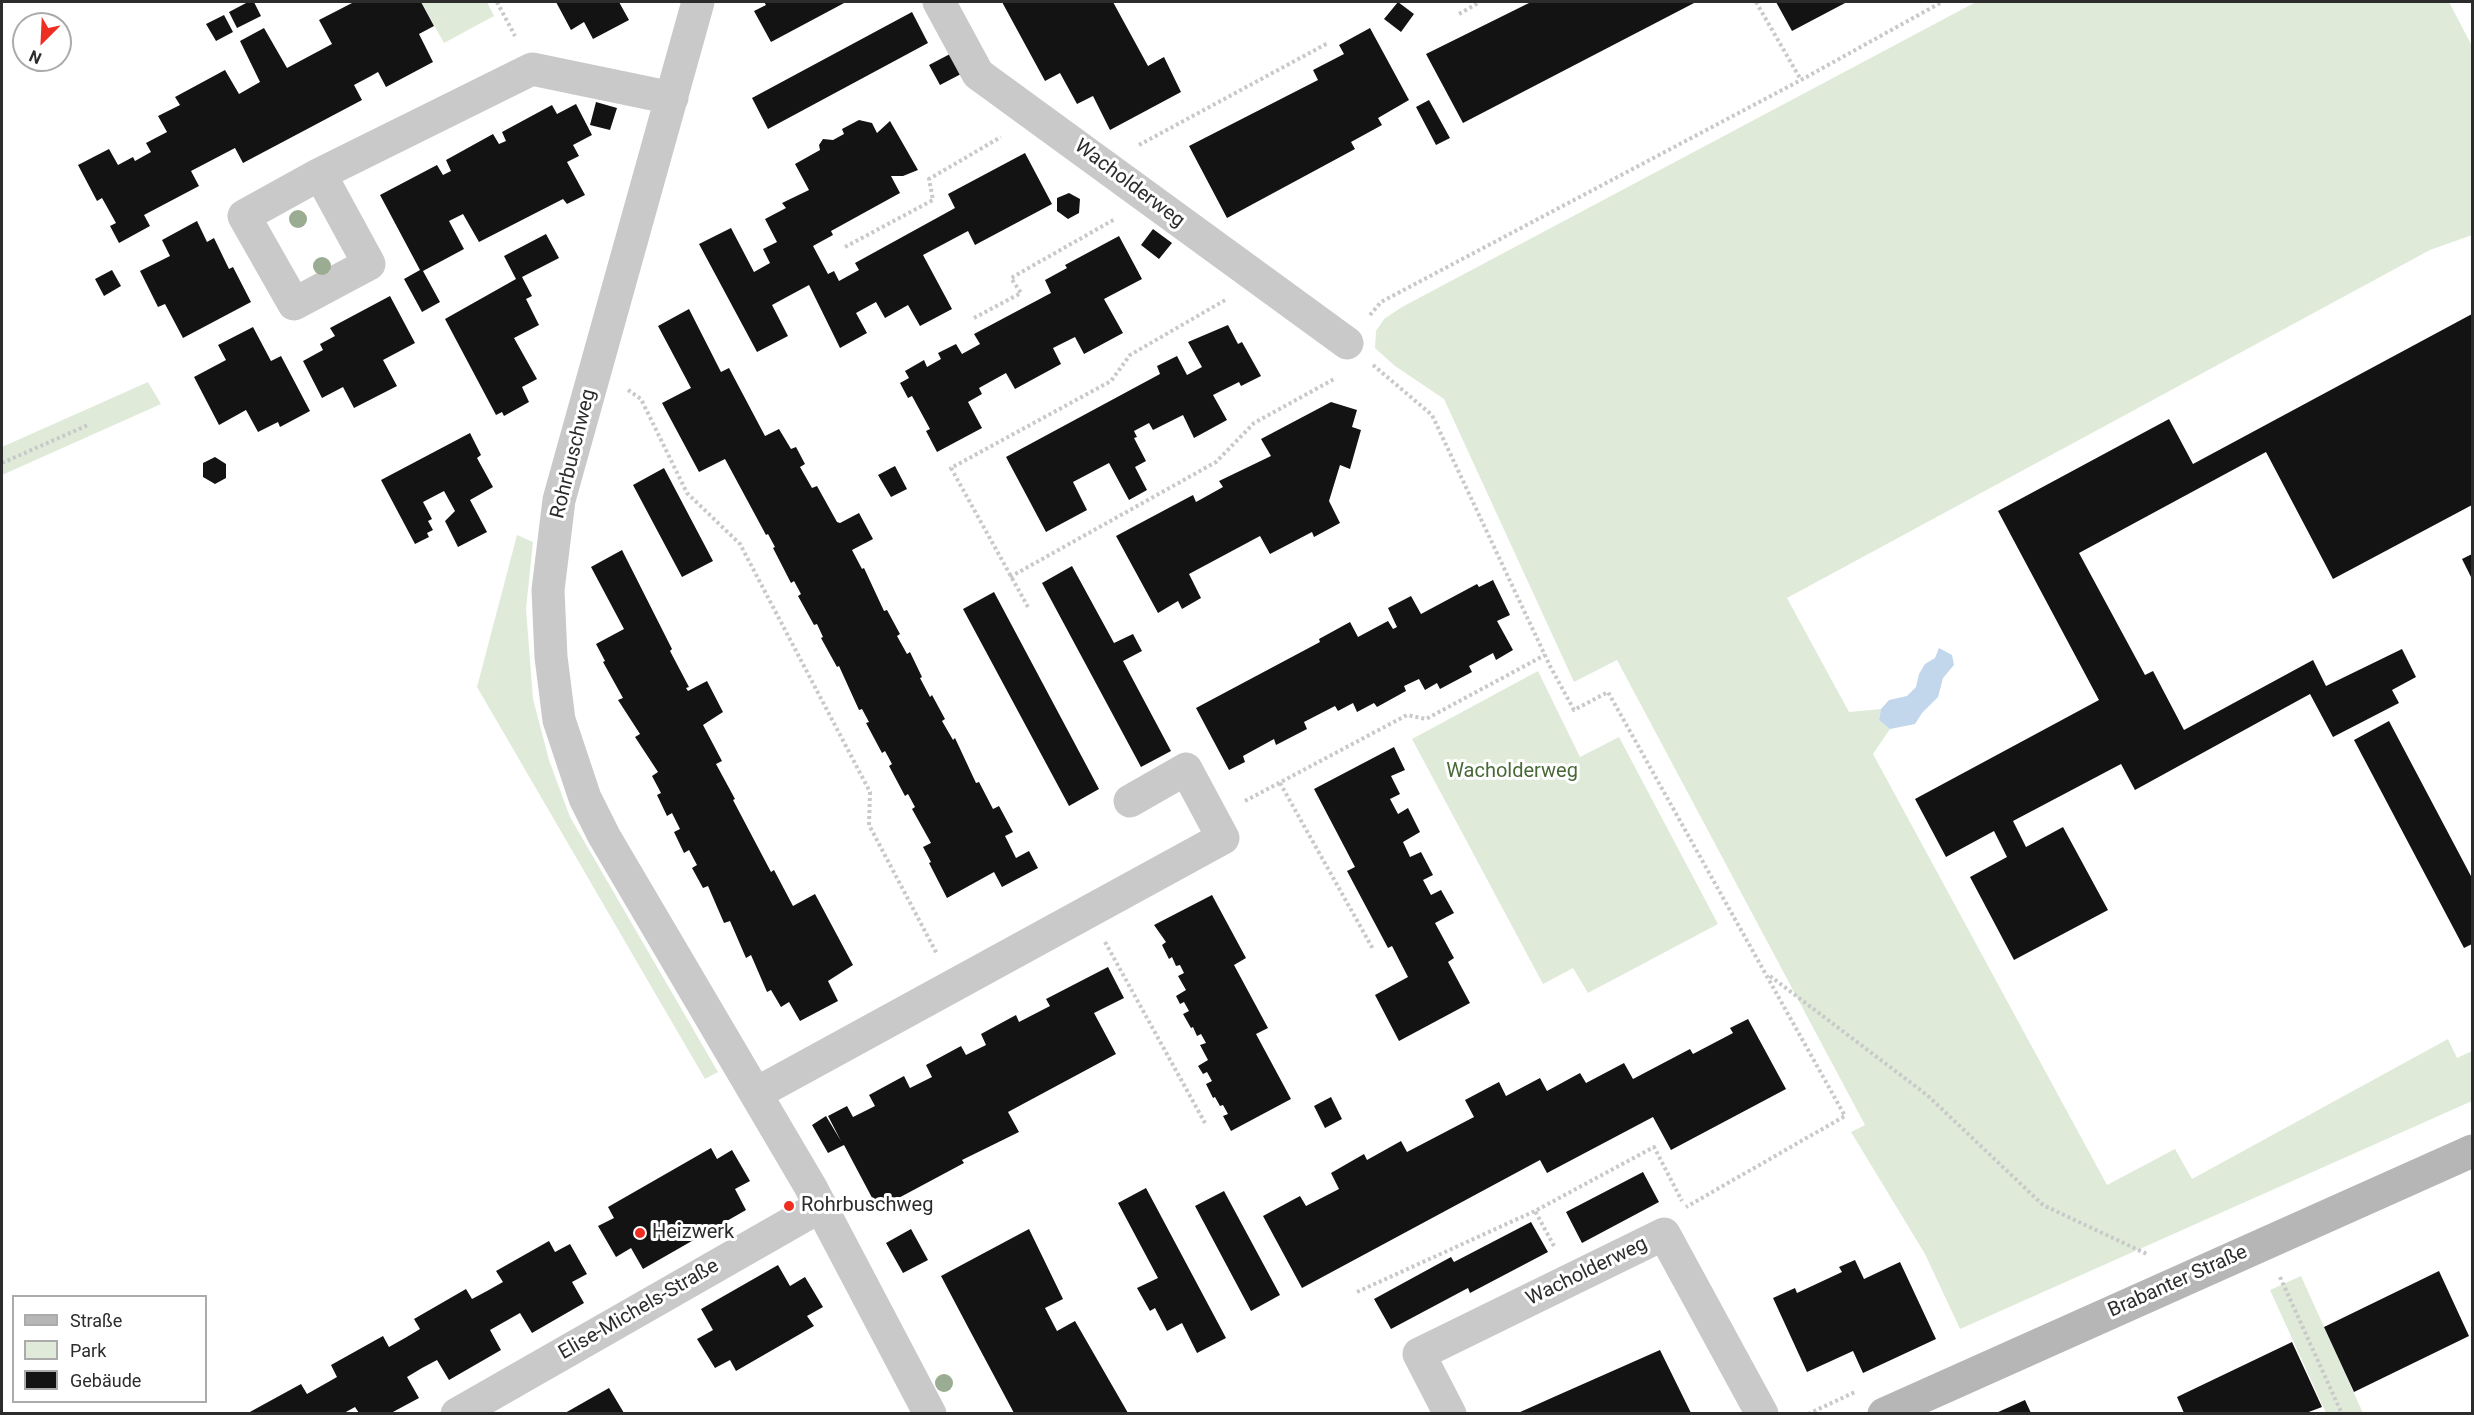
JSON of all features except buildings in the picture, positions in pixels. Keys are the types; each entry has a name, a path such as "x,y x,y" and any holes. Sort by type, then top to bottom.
{"main road":[{"name":"Brabanter Straße","path":"1884,1413 2472,1151"}],"street":[{"name":"Rohrbuschweg","path":"698,2 559,500 548,590 559,720 585,798 604,836 757,1093 821,1206 930,1413"},
{"name":"Wacholderweg","path":"939,2 978,74 1347,343"},
{"path":"320,174 532,69 672,98"},
{"path":"757,1093 1223,838 1186,769 1130,801"},
{"name":"Elise-Michels-Straße","path":"458,1413 821,1206"},
{"name":"Wacholderweg","path":"1450,1413 1419,1354 1664,1234 1762,1413"}],"path":[{"path":"1458,14 1480,2"},
{"path":"1756,2 1801,80"},
{"path":"1357,1292 1535,1211 1654,1148 1685,1207 1845,1116 1608,692 1574,710 1545,655 1432,415 1347,343 1381,302 1801,80 1942,2"},
{"path":"1104,164 1328,43"},
{"path":"845,247 933,200 929,178 1036,117"},
{"path":"974,318 1021,293 1011,278 1149,200"},
{"path":"1028,607 951,468 1111,381 1130,355 1259,281"},
{"path":"596,366 640,399 687,493 740,544 870,792 869,825 954,987"},
{"path":"1010,577 1216,462 1254,423 1337,378"},
{"path":"2,463 88,424"},
{"path":"1212,817 1407,715 1426,719 1545,655"},
{"path":"1280,783 1372,949"},
{"path":"1089,913 1205,1123"},
{"path":"1767,974 1927,1095 2043,1205 2149,1255"},
{"path":"1535,1211 1571,1280"},
{"path":"2265,1242 2342,1413"}],"green space":[{"path":"421,2 487,2 494,16 444,43"},
{"path":"1976,2 2449,2 2472,46 2472,235 2430,250 1787,598 1849,712 1881,709 1879,720 1890,729 1873,754 2107,1185 2175,1149 2192,1179 2448,1039 2457,1058 2472,1051 2472,1101 1960,1329 1925,1254 1851,1132 1865,1125 1617,660 1574,682 1444,399 1395,366 1375,348 1376,331 1384,319 1402,307"},
{"path":"148,382 161,404 2,475 2,447"},
{"path":"517,535 533,542 526,609 533,699 549,760 570,817 718,1072 705,1079 477,687"},
{"path":"1538,671 1580,757 1619,737 1718,924 1588,993 1573,968 1543,984 1412,739"},
{"path":"2301,1276 2363,1413 2326,1413 2270,1290"}],"water":[{"path":"1939,648 1952,655 1954,665 1943,678 1938,697 1922,713 1915,724 1890,729 1879,720 1881,709 1889,700 1907,696 1916,687 1919,674 1925,664 1935,658"}],"place":[{"name":"Rohrbuschweg","path":"789,1206"},
{"name":"Heizwerk","path":"640,1233"}]}
